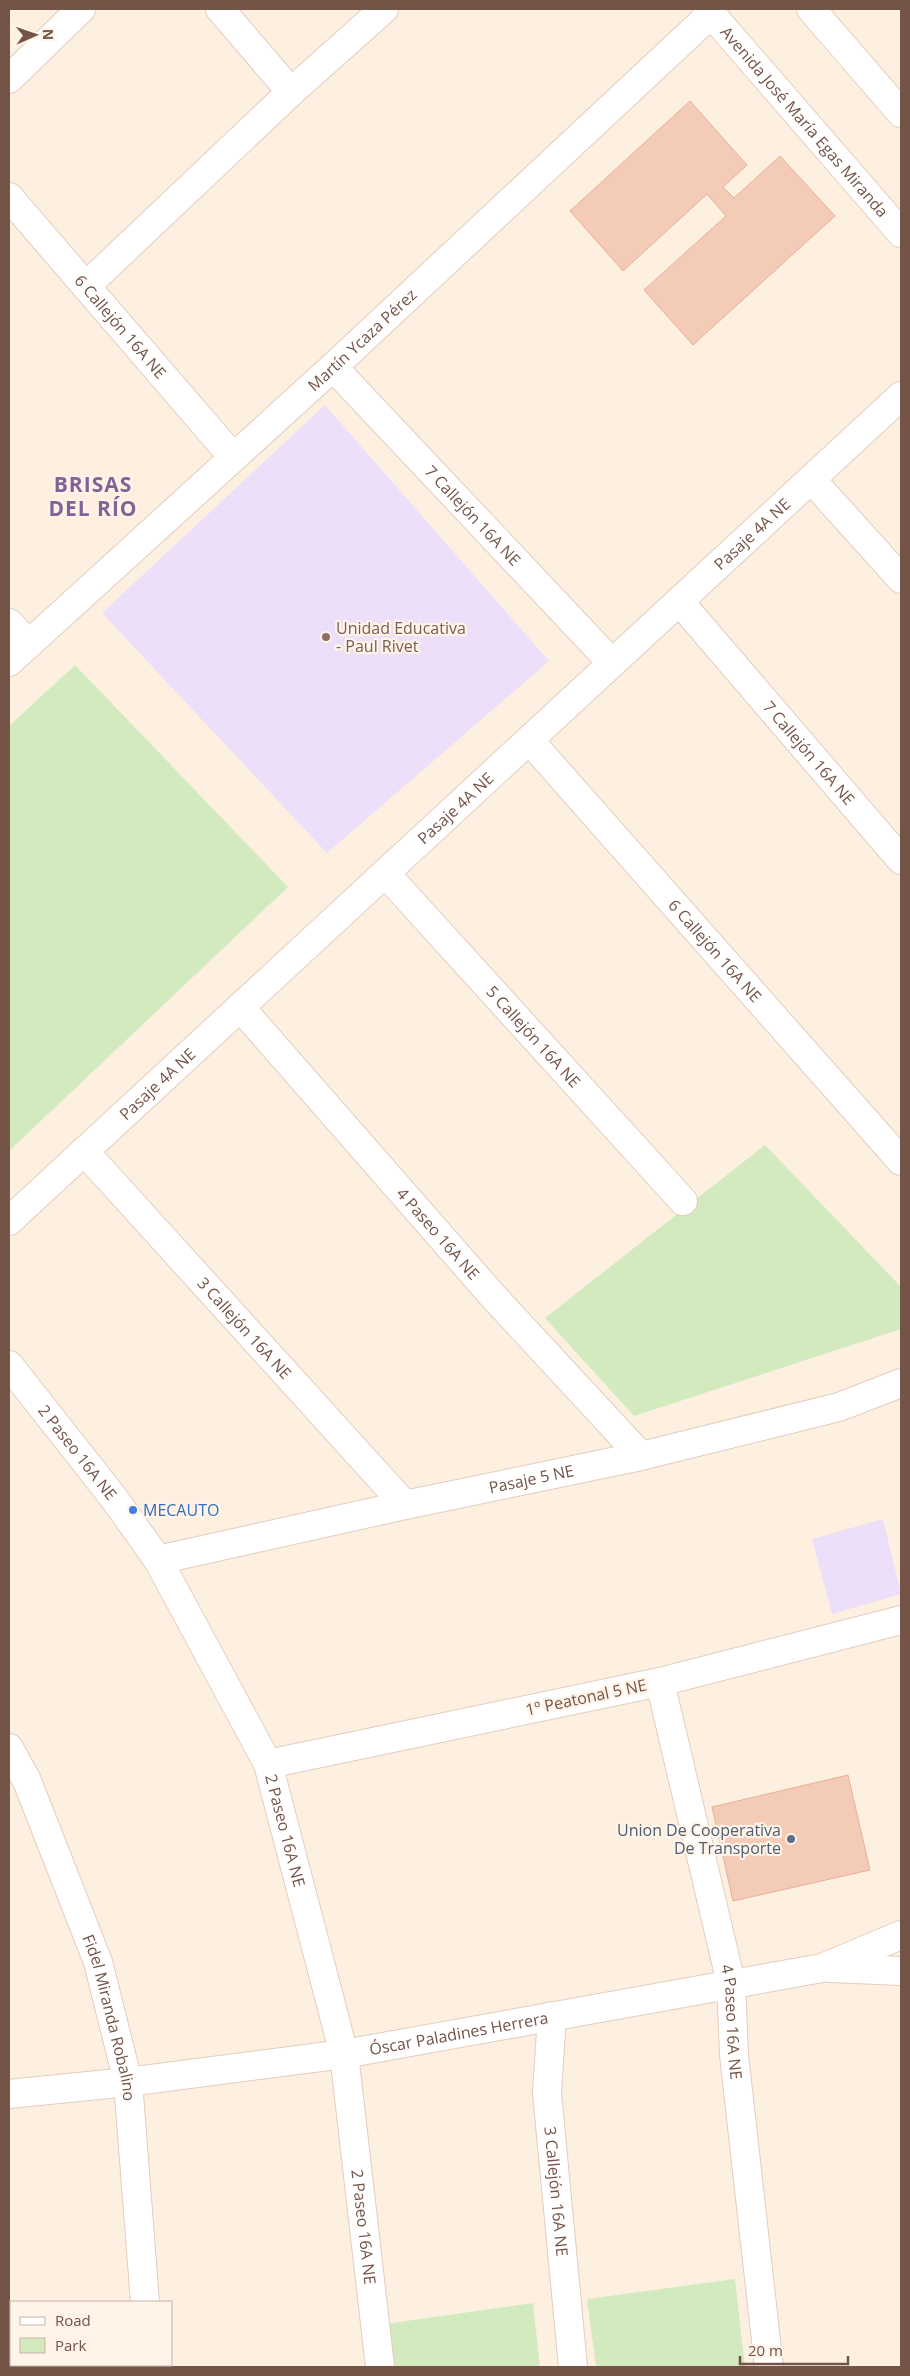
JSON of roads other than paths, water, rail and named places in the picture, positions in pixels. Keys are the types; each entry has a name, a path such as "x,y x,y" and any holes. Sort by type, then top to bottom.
{"street":[{"path":"9,79 81,9"},
{"path":"220,9 291,92"},
{"path":"86,286 291,92 384,9"},
{"path":"811,9 901,113"},
{"name":"Avenida José María Egas Miranda","path":"709,11 901,233"},
{"name":"Martín Ycaza Pérez","path":"9,662 333,367 709,11"},
{"name":"6 Callejón 16A NE","path":"9,197 233,457"},
{"name":"7 Callejón 16A NE","path":"333,367 612,663"},
{"name":"Pasaje 4A NE","path":"9,1221 901,396"},
{"path":"812,479 901,578"},
{"name":"7 Callejón 16A NE","path":"679,601 901,860"},
{"path":"9,623 29,644"},
{"name":"6 Callejón 16A NE","path":"529,740 901,1161"},
{"name":"5 Callejón 16A NE","path":"385,873 683,1201"},
{"name":"4 Paseo 16A NE","path":"240,1007 492,1295 641,1456"},
{"name":"3 Callejón 16A NE","path":"84,1151 405,1505"},
{"name":"2 Paseo 16A NE","path":"9,1365 113,1497 158,1560 268,1764 344,2054 380,2367"},
{"name":"Pasaje 5 NE","path":"158,1560 405,1505 641,1456 839,1407 901,1383"},
{"name":"1º Peatonal 5 NE","path":"268,1764 660,1682 901,1620"},
{"name":"4 Paseo 16A NE","path":"660,1682 731,1983 734,2055 769,2367"},
{"name":"Fidel Miranda Robalino","path":"9,1748 27,1781 98,1962 128,2082 144,2301"},
{"name":"Óscar Paladines Herrera","path":"9,2094 128,2082 344,2054 822,1968 901,1935"},
{"path":"822,1968 901,1970"},
{"name":"3 Callejón 16A NE","path":"552,2016 547,2093 573,2367"}],"place":[{"name":"Unidad Educativa - Paul Rivet","path":"326,637"},
{"name":"MECAUTO","path":"133,1510"},
{"name":"Union De Cooperativa De Transporte","path":"791,1839"}],"district":[{"name":"BRISAS DEL RÍO","path":"93,496"}]}
